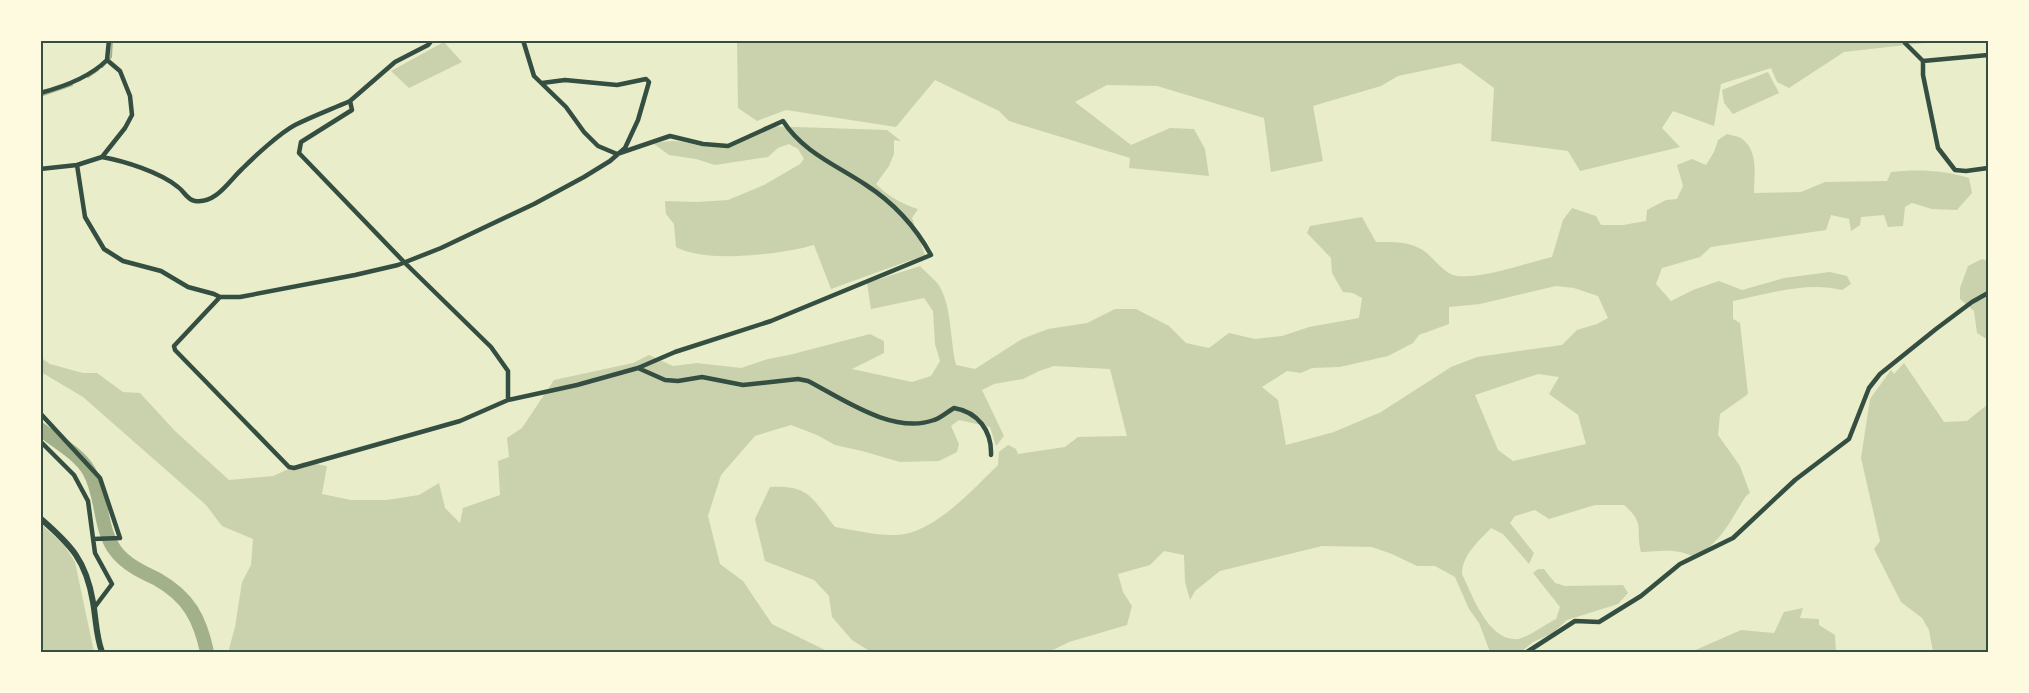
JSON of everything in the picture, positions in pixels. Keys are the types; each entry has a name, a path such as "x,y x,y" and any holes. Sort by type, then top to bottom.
{"main road":[{"path":"40,518 64,540 84,567 102,652"}],"street":[{"path":"40,93 60,87 87,74 107,60 109,40"},
{"path":"40,169 76,165 102,157 124,161 178,187 185,196 193,201 205,200 222,191 243,168 293,126 350,101 395,62 428,45 432,40"},
{"path":"219,297 174,346 175,350 289,467 294,468 460,421 508,400 577,385 638,368 675,352 771,321 931,255 919,234 885,199 806,148 790,132 783,121 728,146 703,144 670,136 616,154 598,146 584,132 566,106 534,76 523,40"},
{"path":"1907,40 1905,43 1923,61 1923,75 1938,148 1955,170 1989,168"},
{"path":"1923,61 1989,55"},
{"path":"102,157 132,116 126,84 120,71 107,60"},
{"path":"76,165 85,218 104,249 123,261 161,270 188,286 219,297 240,297 312,284 404,262 441,248 534,204 610,161 625,147 638,120 649,82 646,79 616,85 565,80 542,83"},
{"path":"350,101 352,110 302,142 299,153 498,356 508,371 508,400"},
{"path":"1527,652 1575,621 1599,622 1641,596 1680,564 1733,538 1795,480 1849,439 1869,388 1880,374 1954,315 1989,293"},
{"path":"638,368 665,380 678,381 702,377 743,385 798,379 808,381 892,422 909,424 936,420 954,408 967,410 989,433 991,455"},
{"path":"40,413 100,478 120,538 94,539"},
{"path":"40,441 75,475 88,501 95,552 112,584 94,609"}],"green space":[{"path":"737,41 1981,41 1932,42 1844,52 1789,88 1777,82 1771,68 1721,84 1714,126 1673,111 1662,128 1680,147 1580,171 1568,151 1491,141 1494,88 1460,63 1398,76 1381,86 1313,106 1323,161 1271,172 1264,118 1157,86 1107,85 1075,102 1131,145 1170,128 1194,129 1205,149 1209,176 1129,168 1130,158 1009,121 999,111 935,80 896,127 786,110 757,121 738,108"},
{"path":"444,42 462,62 409,88 391,71"},
{"path":"1768,72 1779,93 1733,114 1724,103 1722,90"},
{"path":"765,126 887,130 901,141 894,140 894,154 889,166 876,184 896,199 918,209 912,218 925,255 831,289 814,245 783,252 745,256 706,255 676,247 674,224 666,214 665,201 728,200 764,185 800,164 804,159 798,149 789,144 778,148 768,157 715,165 696,159 669,155 654,144 675,141 706,147 725,146 741,142"},
{"path":"1727,134 1741,138 1747,143 1754,163 1754,193 1801,192 1825,182 1887,181 1891,172 1920,170 1950,173 1969,178 1972,193 1957,210 1932,209 1912,203 1905,207 1903,226 1888,227 1884,215 1861,217 1860,225 1851,231 1849,219 1831,215 1826,230 1711,247 1700,257 1662,268 1656,284 1671,301 1719,281 1742,290 1784,278 1830,272 1847,276 1851,284 1842,290 1801,288 1733,301 1733,319 1740,323 1748,394 1720,414 1718,435 1740,466 1750,493 1719,538 1704,551 1694,557 1675,551 1641,552 1637,522 1631,511 1624,505 1595,505 1549,519 1535,510 1515,516 1510,523 1534,553 1529,564 1503,534 1491,528 1477,543 1465,561 1462,574 1482,615 1498,633 1507,638 1522,638 1556,619 1560,607 1533,573 1538,569 1544,569 1555,583 1565,586 1623,585 1628,593 1618,604 1567,620 1553,633 1533,642 1521,652 1490,652 1479,623 1469,609 1455,577 1435,566 1417,566 1372,547 1322,546 1220,571 1195,591 1190,600 1185,582 1184,555 1164,551 1150,565 1118,574 1123,592 1132,606 1127,625 1069,642 1049,652 871,652 852,640 832,617 829,596 814,580 765,561 755,519 770,487 794,488 802,491 815,502 835,527 874,534 910,533 952,509 998,465 999,452 1008,445 1016,449 1018,454 1065,447 1078,437 1127,436 1110,369 1054,366 1023,379 994,384 982,390 1004,436 996,446 990,427 959,420 951,426 959,444 957,452 939,461 900,462 835,445 791,425 755,436 721,475 708,516 720,564 743,581 772,624 829,652 231,652 229,649 242,582 251,565 253,539 222,526 206,505 83,397 41,372 40,357 50,364 83,373 97,373 123,392 140,393 175,431 229,480 273,476 304,462 327,466 322,494 351,500 387,500 419,495 439,483 445,508 460,523 463,508 500,495 498,461 509,457 507,438 522,428 554,380 633,363 649,355 673,366 697,363 741,368 768,359 870,334 884,341 884,353 852,369 912,382 931,376 940,361 935,344 933,311 924,298 871,309 867,283 920,266 938,284 944,296 956,365 975,369 1022,339 1048,329 1087,323 1115,309 1136,309 1169,326 1186,343 1209,348 1229,333 1255,339 1282,336 1309,327 1359,318 1362,298 1353,293 1343,292 1332,273 1331,258 1307,233 1310,226 1362,217 1376,242 1416,246 1426,252 1446,272 1457,276 1492,273 1552,257 1563,220 1572,208 1596,216 1601,225 1623,225 1646,221 1647,210 1666,200 1677,199 1683,186 1677,165 1692,159 1706,165 1718,140","holes":["1556,286 1574,288 1598,296 1608,318 1577,330 1562,345 1477,357 1451,367 1381,412 1334,432 1286,445 1278,400 1262,387 1287,371 1301,373 1312,368 1340,367 1388,356 1413,343 1419,335 1449,324 1449,307 1480,304","1538,374 1559,377 1549,394 1578,415 1586,444 1513,461 1498,450 1475,395"]},
{"path":"1982,259 1988,261 1988,340 1977,333 1974,311 1960,299 1960,288 1968,266"},
{"path":"1904,363 1944,422 1967,421 1988,404 1988,652 1933,652 1929,630 1922,618 1901,602 1874,549 1880,541 1861,458 1870,399 1891,370 1894,374"},
{"path":"40,523 64,545 75,562 94,652 44,652 40,636"},
{"path":"1803,608 1800,618 1819,619 1819,625 1835,635 1836,652 1691,652 1741,630 1774,633 1784,612"}],"waterway":[{"path":"102,67 111,57 112,40"},
{"path":"88,77 98,70"},
{"path":"40,96 72,85"},
{"path":"40,429 67,448 85,465 97,490 106,532 115,550 129,563 168,586 185,601 197,619 207,652"}]}
